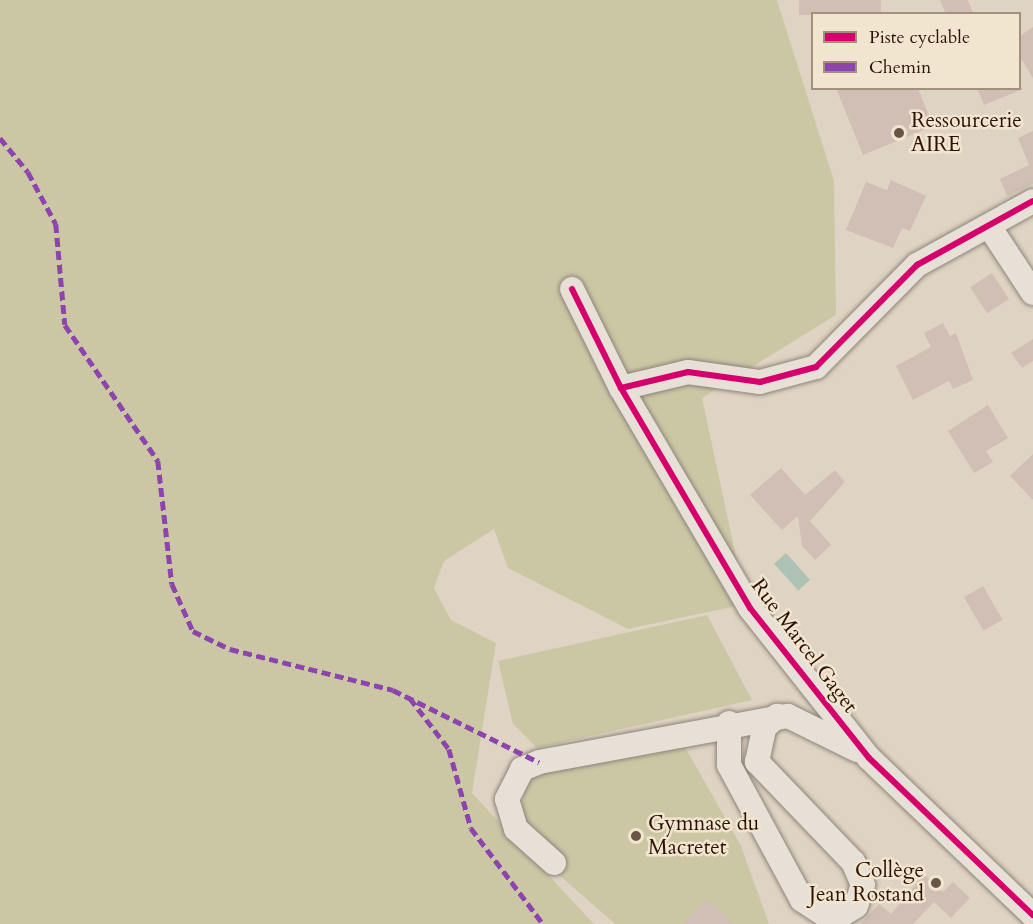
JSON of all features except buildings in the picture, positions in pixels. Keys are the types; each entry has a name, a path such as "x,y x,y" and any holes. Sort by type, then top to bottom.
{"street":[{"path":"621,388 688,372 760,382 816,367 917,265 1033,201"},
{"path":"989,226 1033,293"},
{"name":"Rue Marcel Gaget","path":"572,289 621,388 750,608 869,758 1033,915"},
{"path":"554,863 516,829 509,815 512,781 522,769 729,723 777,716 802,721 869,758"},
{"path":"729,723 729,765 802,900 825,915 843,914 856,906 863,885 853,862 756,762 764,728 777,716"}],"shaded area":[{"path":"0,0 777,0 834,181 836,315 702,398 746,604 628,629 508,568 494,529 444,561 434,588 451,620 496,643 472,793 594,924 0,924"},
{"path":"786,553 810,580 798,590 774,564"},
{"path":"707,615 752,700 537,748 513,724 498,661"},
{"name":"Gymnase du Macretet","path":"684,745 741,846 769,924 615,924 550,867 520,813 526,786 540,772"}],"marked path":[{"path":"0,138 28,172 56,224 65,325 158,461 172,584 193,631 230,649 393,690 539,762"},
{"path":"410,698 449,749 471,828 543,924"}],"cycle path":[{"path":"621,388 688,372 760,382 816,367 917,265 1033,201"},
{"path":"572,289 621,388 750,608 869,758 1033,915"}],"place":[{"name":"Ressourcerie AIRE","path":"899,133"},
{"name":"Gymnase du Macretet","path":"636,836"},
{"name":"Collège Jean Rostand","path":"936,883"}]}
